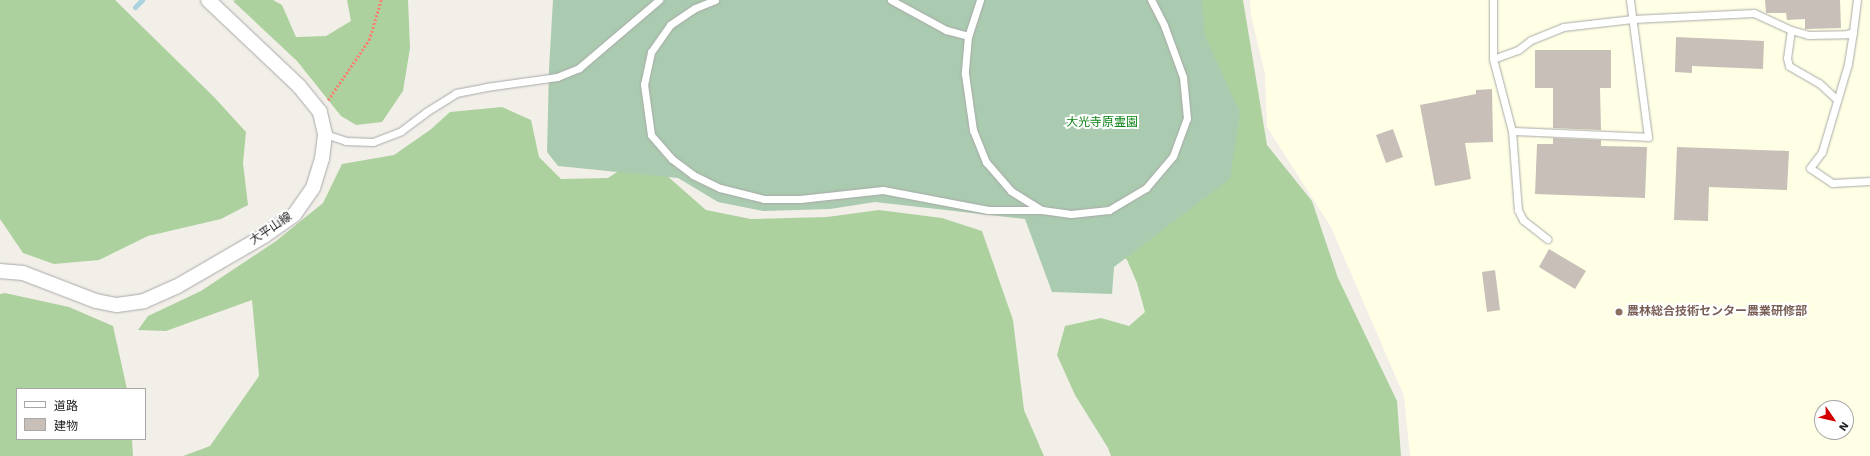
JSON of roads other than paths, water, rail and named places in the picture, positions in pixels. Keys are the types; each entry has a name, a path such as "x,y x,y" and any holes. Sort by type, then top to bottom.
{"street":[{"name":"大平山線","path":"0,271 23,273 96,301 117,305 144,301 176,287 264,236 294,215 313,188 322,159 325,134 320,112 299,86 208,0"}],"lane":[{"path":"325,134 346,141 373,142 401,131 426,112 456,93 486,87 558,77 579,68 659,0"},
{"path":"715,0 695,8 670,25 651,52 644,84 651,135 672,159 693,175 720,188 764,199 800,199 843,193 883,190 988,210 1042,210 1071,214 1109,210 1146,188 1173,156 1187,118 1183,77 1164,25 1151,0"},
{"path":"891,0 946,30 968,36"},
{"path":"980,0 968,36 966,74 973,130 986,162 1011,191 1042,210"},
{"path":"1493,0 1493,59 1512,131 1518,210 1523,220 1547,239"},
{"path":"1512,131 1648,137 1630,0"},
{"path":"1857,0 1848,64 1822,152 1810,168 1832,183 1870,181"},
{"path":"1493,59 1518,50 1531,40 1563,27 1632,19 1754,14 1791,30 1808,34 1853,32"},
{"path":"1791,30 1788,58 1789,66 1819,83 1837,100"}],"waterway":[{"path":"135,7 142,0"}],"place":[{"name":"農林総合技術センター農業研修部","path":"1619,312"}],"park label":[{"name":"大光寺原霊園","path":"1102,123"}]}
